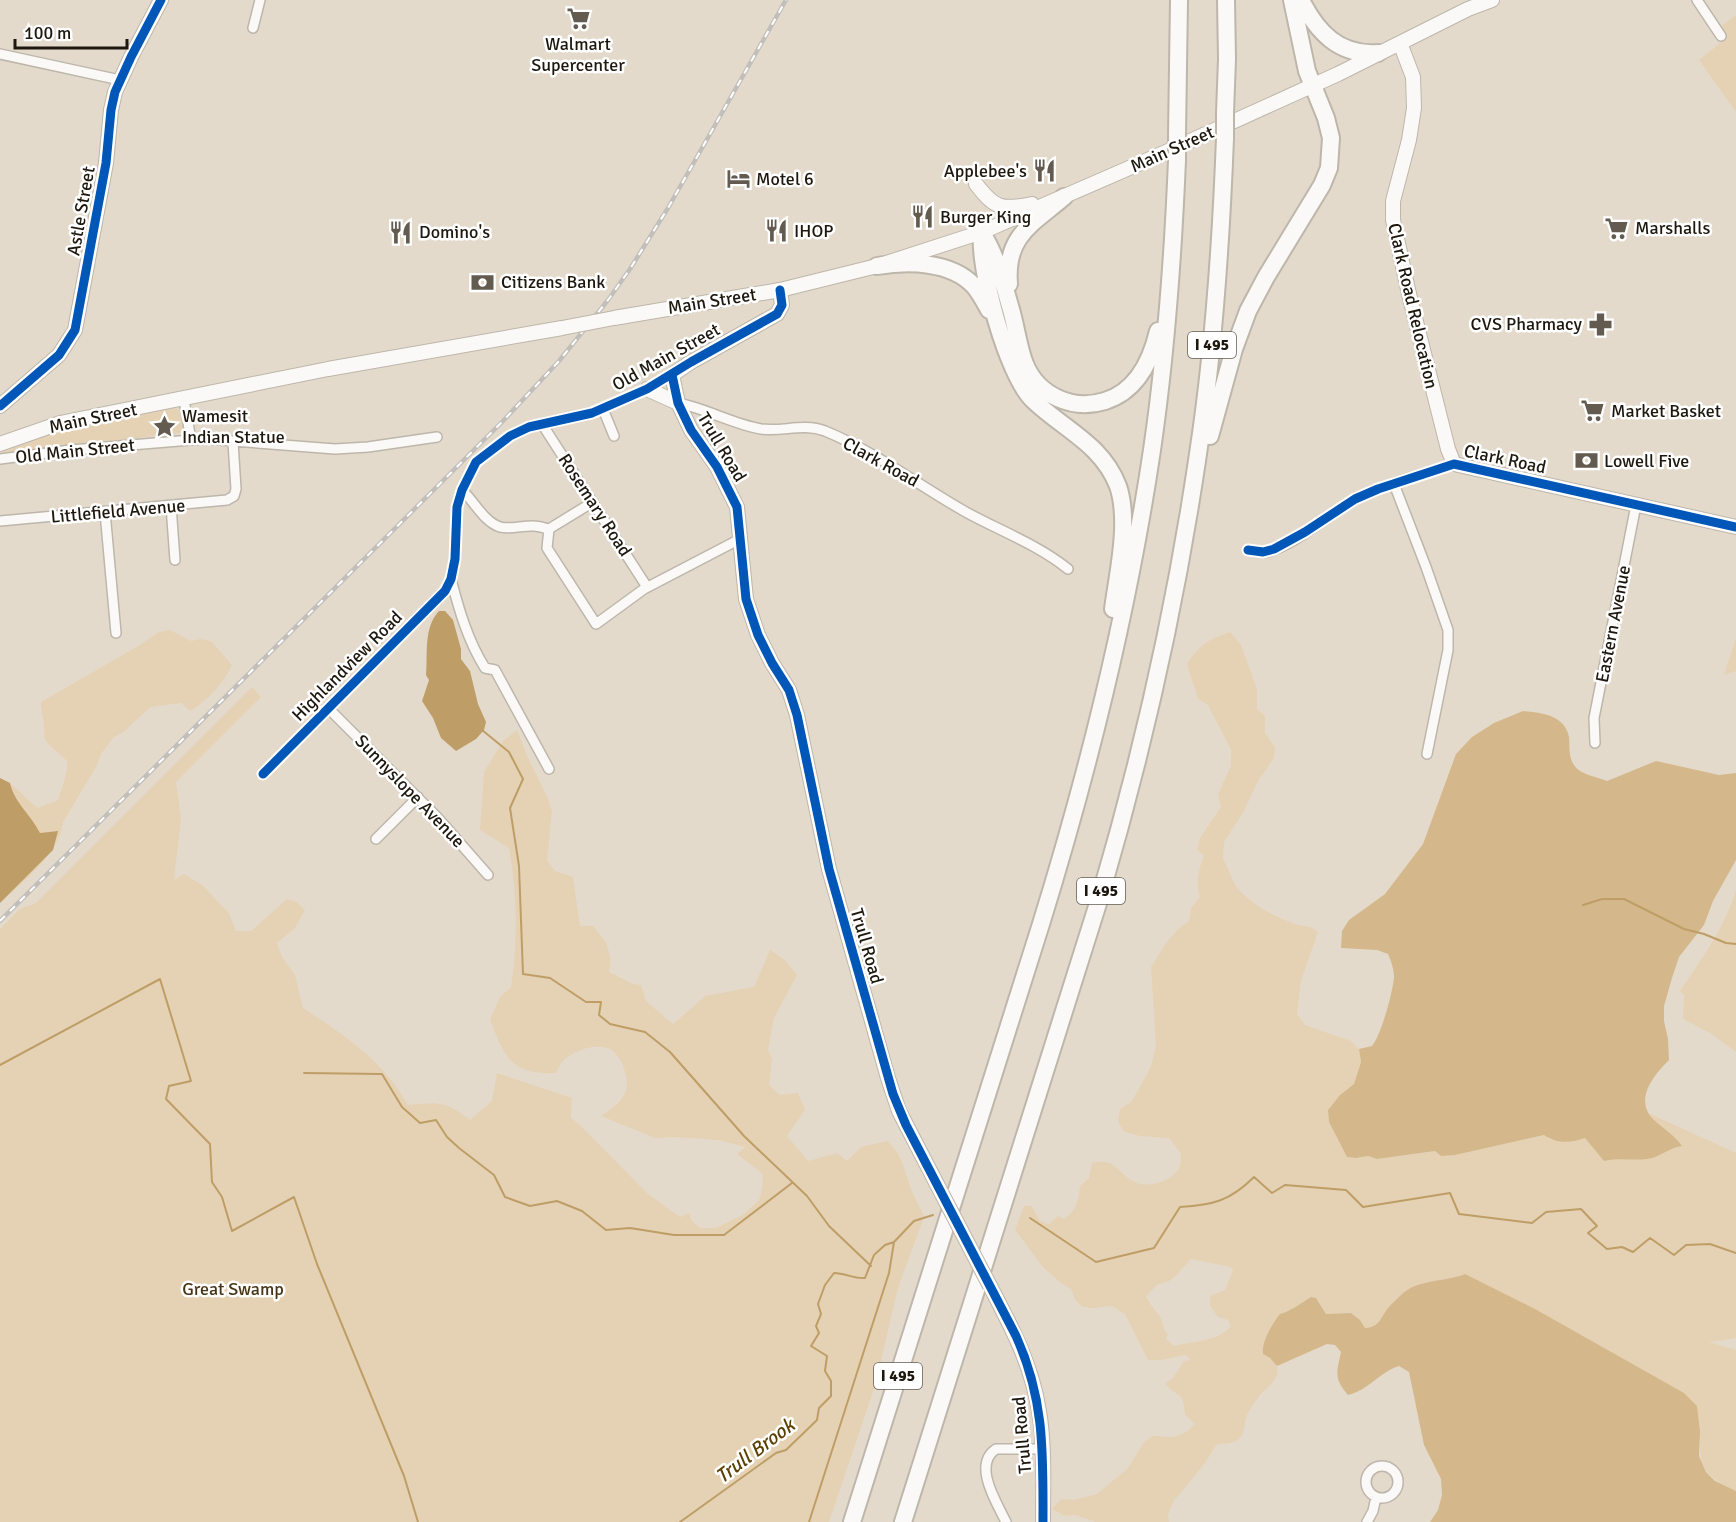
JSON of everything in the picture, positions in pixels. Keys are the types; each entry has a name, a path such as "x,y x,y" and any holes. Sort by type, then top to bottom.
{"highway":[{"name":"I 495","path":"852,1522 1083,786 1120,625 1143,502 1160,384 1171,273 1177,160 1179,0"},
{"name":"I 495","path":"903,1522 1118,836 1156,687 1183,551 1199,453 1212,344 1225,138 1226,0"},
{"path":"1183,551 1215,413 1248,311 1322,185 1329,168 1331,138 1326,118 1312,86 1292,0"},
{"path":"1301,0 1316,27 1334,43 1356,52 1378,53"},
{"path":"1011,309 1008,270 1010,253 1024,231 1064,197"},
{"path":"982,232 994,256 1011,309 1023,360 1039,385 1051,395 1064,401 1083,404 1099,403 1114,398 1133,384 1145,367 1158,332 1171,273"},
{"path":"982,232 980,244 982,263 999,329 1016,376 1025,390 1040,405 1094,447 1113,475 1121,500 1122,527 1114,608 1083,786"},
{"path":"877,266 918,264 957,273 979,292 999,329"}],"street":[{"name":"Astle Street","path":"0,406 59,355 75,330 106,162 111,110 120,80 161,0"},
{"path":"253,28 260,0"},
{"name":"Main Street","path":"0,444 60,423 184,400 328,369 780,290 877,266 982,232 1064,197 1312,86 1492,0"},
{"path":"1697,0 1721,36"},
{"name":"Clark Road Relocation","path":"1400,43 1413,77 1415,97 1409,140 1393,201 1393,220 1423,353 1454,464"},
{"path":"0,54 120,80"},
{"path":"976,184 988,200 1003,208 1015,208 1064,197"},
{"name":"Old Main Street","path":"451,579 457,507 462,490 476,462 510,436 529,427 603,409 648,389 777,314 782,305 780,290"},
{"name":"Trull Road","path":"672,375 678,403 691,430 717,467 736,507 746,599 758,635 789,690 797,715 829,869 899,1111 1016,1336 1029,1368 1039,1410 1043,1522"},
{"name":"Trull Road","path":"648,389 678,403"},
{"path":"184,400 191,440"},
{"name":"Clark Road","path":"678,403 702,408 740,423 764,429 807,427 824,431 874,457 967,513 1054,558 1068,568"},
{"path":"603,409 614,436"},
{"name":"Rosemary Road","path":"542,424 647,587"},
{"name":"Old Main Street","path":"0,459 81,449 191,440 335,449 368,447 437,437"},
{"name":"Littlefield Avenue","path":"0,521 227,500 234,496 236,489 233,442"},
{"name":"Clark Road","path":"1248,550 1265,552 1281,546 1355,499 1454,464 1736,527"},
{"path":"1394,484 1448,630 1448,650 1427,754"},
{"path":"462,490 480,511 495,525 502,528 534,526 549,529 593,502"},
{"name":"Eastern Avenue","path":"1595,743 1594,718 1636,505"},
{"path":"171,506 175,560"},
{"path":"105,512 116,633"},
{"path":"549,529 547,548 596,624 647,587 740,538"},
{"path":"451,579 463,623 480,660 485,668 495,670 549,769"},
{"name":"Highlandview Road","path":"263,774 445,591 451,579"},
{"name":"Sunnyslope Avenue","path":"329,709 418,797 461,842 488,875"},
{"path":"376,838 418,797"},
{"path":"1006,1522 988,1480 985,1465 987,1458 992,1452 1001,1449 1042,1449"},
{"path":"1366,1522 1373,1510 1376,1497"}],"green space":[{"path":"1736,15 1736,112 1699,60 1724,40 1720,27"},
{"path":"173,408 179,409 185,432 3,455 2,452 60,431"},
{"path":"170,630 191,641 200,639 211,641 232,665 224,679 214,691 190,711 181,703 150,707 125,731 114,737 101,754 96,767 63,822 55,845 39,867 0,903 0,781 16,788 38,808 58,800 66,775 67,761 44,738 41,702 159,632"},
{"path":"1230,632 1241,645 1257,689 1257,709 1265,716 1265,733 1275,747 1274,758 1258,781 1243,813 1224,842 1223,859 1236,885 1254,903 1281,918 1310,927 1318,932 1301,981 1297,1014 1305,1025 1351,1041 1359,1049 1361,1062 1354,1084 1340,1095 1328,1110 1329,1122 1347,1157 1368,1156 1377,1159 1436,1151 1455,1155 1544,1135 1551,1140 1602,1092 1736,1153 1736,1338 1709,1342 1736,1350 1736,1491 1716,1480 1705,1469 1702,1462 1700,1432 1465,1274 1408,1289 1390,1306 1377,1324 1370,1327 1365,1328 1360,1320 1351,1313 1326,1314 1316,1298 1311,1297 1279,1318 1270,1331 1263,1348 1263,1354 1277,1367 1277,1375 1248,1413 1239,1439 1216,1445 1205,1463 1173,1502 1168,1515 1169,1522 1096,1522 1075,1515 1065,1516 1052,1509 1061,1499 1074,1500 1097,1494 1128,1468 1144,1442 1153,1436 1174,1437 1186,1432 1195,1424 1185,1415 1181,1397 1165,1383 1173,1378 1184,1361 1190,1360 1186,1355 1148,1360 1125,1314 1112,1306 1083,1307 1076,1301 1071,1289 1043,1267 1015,1230 1024,1206 1032,1206 1040,1221 1049,1224 1058,1216 1064,1219 1076,1205 1080,1186 1089,1178 1092,1163 1107,1162 1130,1180 1148,1185 1166,1180 1180,1167 1181,1154 1169,1138 1139,1136 1123,1131 1118,1121 1120,1109 1131,1102 1151,1066 1156,1046 1151,967 1166,943 1189,921 1191,908 1200,897 1198,881 1204,855 1197,850 1200,838 1221,807 1218,794 1231,766 1231,750 1208,705 1198,699 1187,664 1200,647","holes":["1191,1259 1231,1267 1233,1270 1225,1290 1210,1296 1210,1306 1218,1317 1228,1320 1231,1326 1212,1338 1174,1346 1166,1339 1168,1334 1146,1296 1158,1284 1173,1278"]},
{"path":"1736,638 1736,671 1724,675"},
{"name":"Great Swamp","path":"252,687 261,697 176,782 181,818 174,880 184,874 202,885 229,913 236,931 251,931 287,899 297,902 305,910 295,928 277,943 282,957 295,975 303,1008 362,1050 388,1076 408,1105 441,1104 454,1109 470,1120 492,1101 497,1073 572,1098 571,1118 648,1194 680,1217 689,1213 692,1221 700,1228 716,1228 743,1215 759,1200 763,1174 737,1154 745,1147 719,1140 655,1138 601,1116 621,1100 627,1087 624,1067 612,1051 602,1047 584,1049 563,1061 556,1073 541,1073 519,1067 511,1061 500,1044 490,1019 500,997 511,987 516,935 514,883 509,848 480,830 484,772 503,741 517,730 552,811 547,860 555,871 573,877 580,926 593,926 605,942 610,958 609,972 633,984 641,985 646,1001 673,1024 705,996 754,987 770,950 785,960 797,975 774,1018 768,1050 772,1059 769,1085 780,1095 798,1093 805,1110 787,1136 808,1161 837,1153 847,1161 861,1147 887,1141 900,1158 924,1217 898,1288 875,1386 829,1522 0,1522 0,929 20,909 36,903"},
{"path":"1736,890 1736,1052 1710,1033 1683,1019 1684,995 1680,991 1719,930"}],"shaded area":[{"path":"439,611 445,611 453,620 461,649 461,659 470,671 478,704 486,722 484,730 476,739 456,751 441,738 433,718 422,701 429,680 426,675 428,633"},
{"path":"1523,711 1551,716 1563,724 1569,737 1572,762 1576,768 1607,781 1656,761 1719,775 1736,773 1736,860 1713,901 1704,925 1679,957 1664,1006 1669,1060 1652,1080 1646,1096 1645,1104 1648,1112 1682,1146 1647,1159 1604,1161 1585,1138 1564,1142 1544,1135 1455,1155 1441,1156 1435,1151 1377,1159 1368,1156 1347,1157 1329,1122 1328,1110 1340,1095 1354,1084 1361,1062 1359,1049 1372,1046 1379,1033 1394,977 1388,954 1377,950 1341,948 1342,931 1349,920 1385,894 1423,844 1456,754 1472,737 1494,723"},
{"path":"0,778 10,783 15,796 40,833 58,831 53,850 0,903"},
{"path":"1465,1274 1535,1309 1684,1393 1697,1406 1700,1432 1699,1456 1706,1472 1715,1481 1736,1491 1736,1522 1430,1522 1438,1510 1442,1495 1441,1479 1424,1445 1409,1372 1399,1366 1386,1372 1361,1390 1348,1395 1338,1379 1341,1352 1335,1345 1327,1344 1277,1366 1263,1354 1266,1338 1280,1314 1311,1297 1316,1298 1326,1314 1351,1313 1360,1320 1365,1328 1377,1324 1390,1306 1408,1289"}],"waterway":[{"path":"482,730 509,752 523,779 510,808 519,866 523,974 550,978 586,1002 601,1002 599,1015 610,1024 645,1032 670,1052 744,1136 807,1196 829,1226 871,1266"},
{"path":"1583,905 1602,899 1624,899 1684,929 1726,943 1736,944"},
{"path":"0,1065 160,979 191,1081 169,1086 166,1099 210,1144 212,1182 222,1197 232,1231 294,1197 317,1264 404,1476 418,1522"},
{"path":"304,1073 382,1074 402,1107 420,1123 436,1120 447,1137 494,1175 505,1197 530,1206 557,1201 582,1211 606,1230 630,1228 674,1235 724,1235 792,1183"},
{"name":"Trull Brook","path":"1030,1218 1096,1262 1154,1248 1180,1207 1212,1203 1229,1197 1254,1177 1272,1193 1285,1185 1346,1190 1363,1207 1450,1193 1459,1214 1532,1223 1546,1212 1581,1209 1597,1226 1588,1233 1607,1249 1622,1247 1633,1252 1650,1238 1674,1255 1686,1245 1710,1244 1736,1253"},
{"name":"Trull Brook","path":"680,1522 776,1453 786,1450 817,1420 819,1408 831,1396 831,1381 825,1371 827,1356 811,1346 819,1333 816,1326 821,1314 818,1304 825,1285 834,1273 865,1278 874,1255 885,1245 894,1242 914,1221 933,1215"},
{"path":"809,1522 889,1273 894,1242"}],"railway":[{"path":"0,921 503,421 559,361 630,269 668,208 786,0"}],"cycle path":[{"path":"0,406 59,355 75,330 106,163 115,92 161,0"},
{"path":"263,774 445,591 451,579 455,559 457,507 462,490 476,462 510,436 529,427 592,413 647,389 777,314 782,305 780,290"},
{"path":"672,375 678,403 691,430 717,467 737,507 746,599 758,635 789,690 797,715 829,869 893,1094 906,1125 1016,1336 1025,1360 1032,1382 1040,1428 1043,1522"},
{"path":"1248,550 1263,552 1274,549 1305,532 1355,499 1454,464 1736,527"}],"place":[{"name":"Walmart Supercenter","path":"578,18"},
{"name":"Applebee's","path":"1045,171"},
{"name":"Motel 6","path":"738,179"},
{"name":"Burger King","path":"922,217"},
{"name":"Marshalls","path":"1617,228"},
{"name":"IHOP","path":"776,231"},
{"name":"Domino's","path":"401,232"},
{"name":"Citizens Bank","path":"483,282"},
{"name":"CVS Pharmacy","path":"1600,324"},
{"name":"Market Basket","path":"1593,411"},
{"name":"Wamesit Indian Statue","path":"164,426"},
{"name":"Lowell Five","path":"1586,461"}]}
